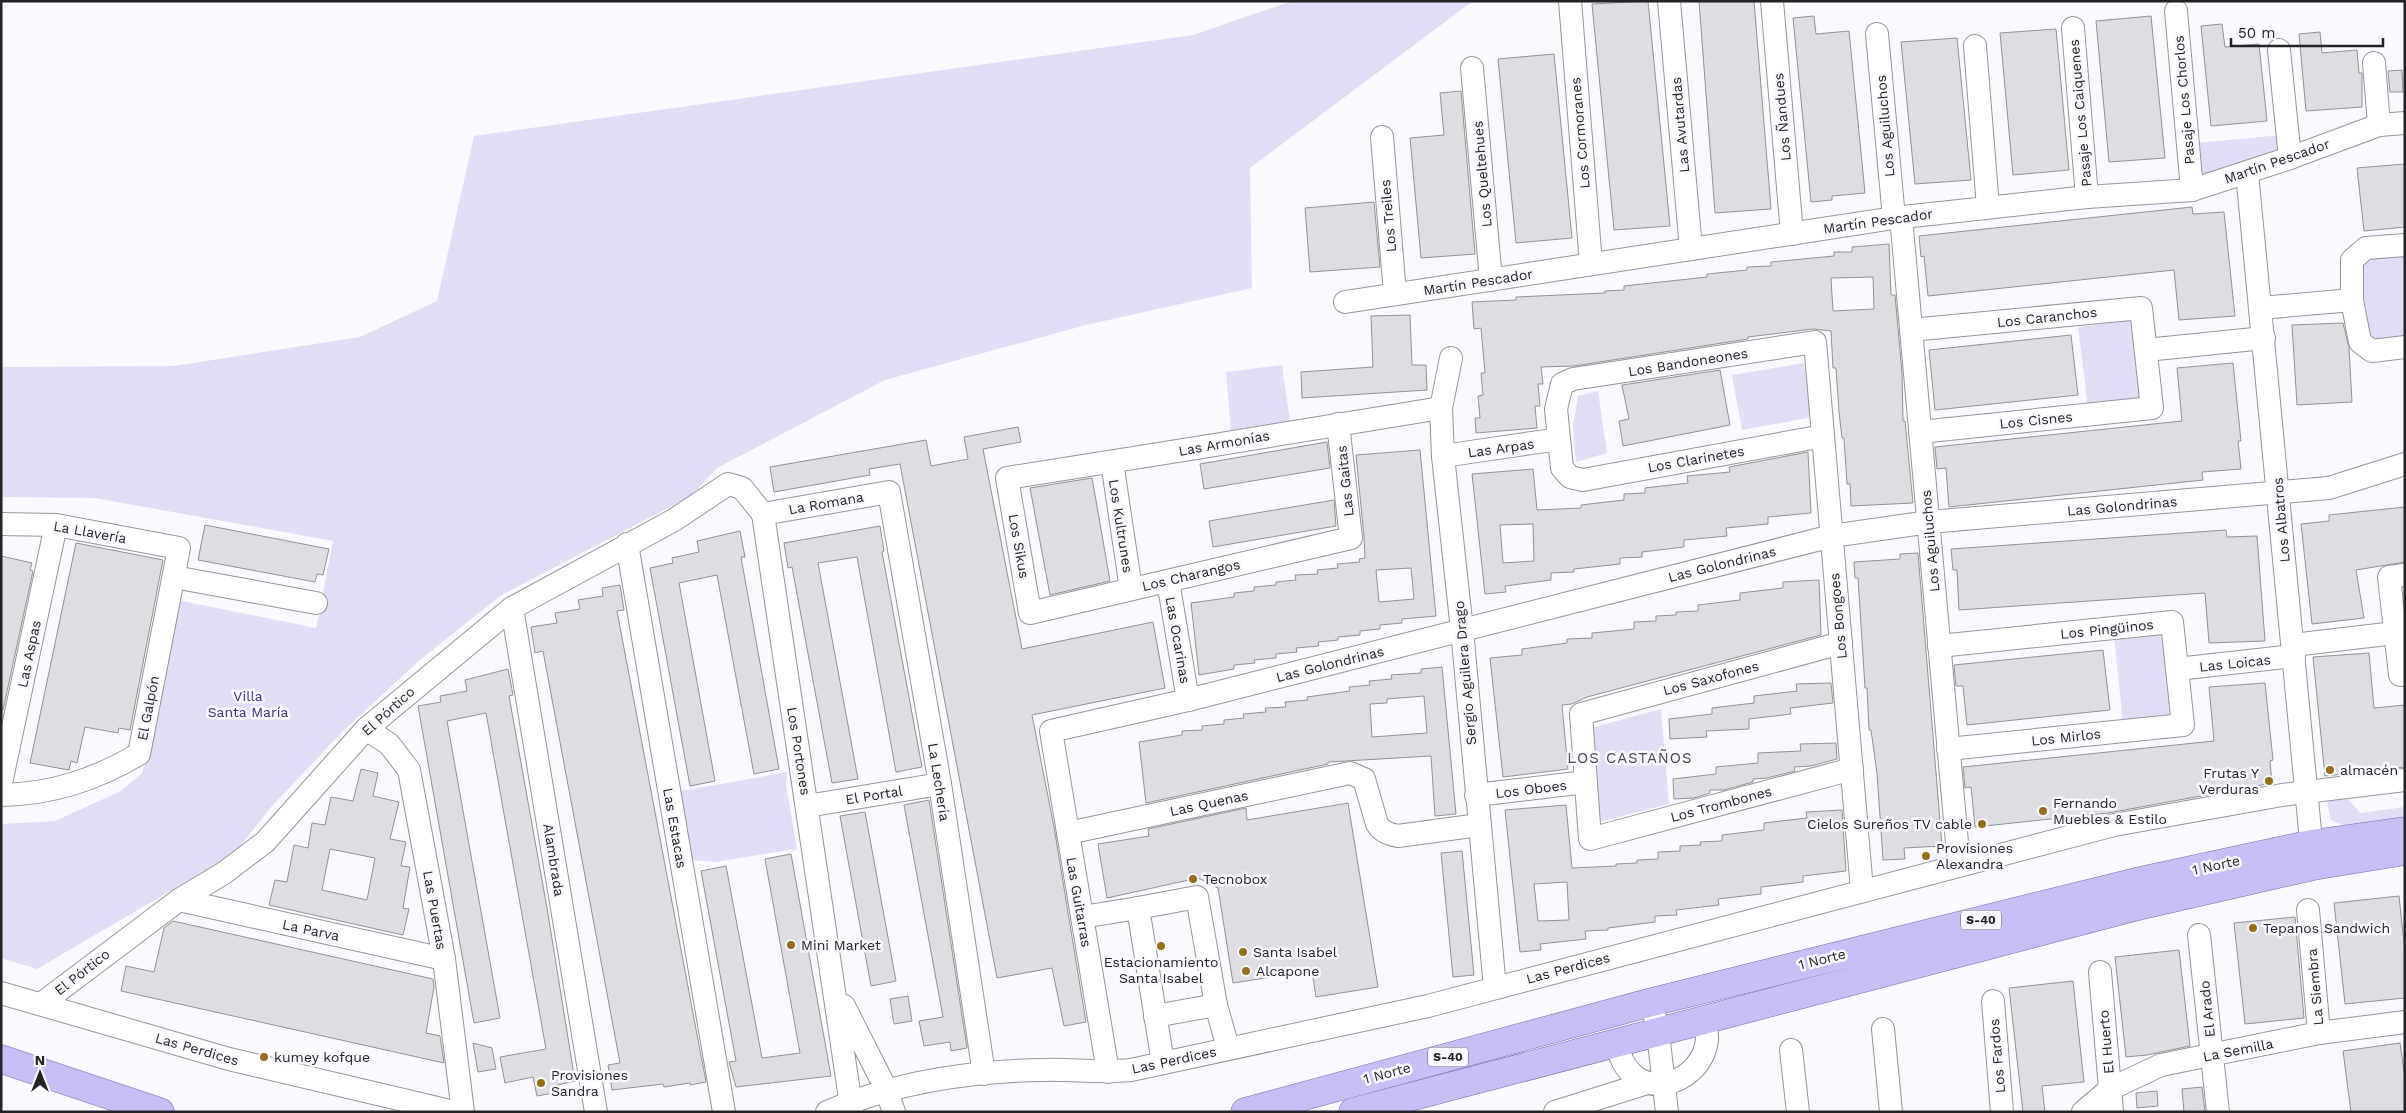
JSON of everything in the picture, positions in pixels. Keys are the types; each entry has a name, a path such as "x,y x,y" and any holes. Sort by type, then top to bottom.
{"main road":[{"name":"1 Norte","path":"1353,1112 1617,1042 1706,1021 2142,905 2312,855 2405,831"},
{"name":"1 Norte","path":"1245,1112 1652,1002 2136,882 2312,855 2405,851"},
{"path":"1,1059 160,1112"}],"street":[{"name":"Los Cormoranes","path":"1570,1 1591,264"},
{"name":"Las Avutardas","path":"1669,1 1691,249"},
{"name":"Los Ñandues","path":"1772,1 1792,234"},
{"name":"Pasaje Los Chorlos","path":"2176,11 2192,190"},
{"name":"Pasaje Los Caiquenes","path":"2073,28 2087,197"},
{"name":"Los Aguiluchos","path":"1877,34 1911,330 1930,522 1959,865"},
{"path":"1975,46 1988,207"},
{"path":"2279,50 2290,158"},
{"path":"2374,63 2379,125"},
{"name":"Los Queltehues","path":"1472,68 1491,280"},
{"name":"Martín Pescador","path":"1345,302 1897,217 2087,197 2192,190 2247,173 2379,125 2405,123"},
{"name":"Los Treiles","path":"1382,137 1395,294"},
{"name":"Los Albatros","path":"2247,173 2312,855"},
{"path":"2405,245 2366,248 2352,260 2352,300 2360,342 2372,350 2405,347"},
{"path":"2261,308 2352,300"},
{"name":"Los Caranchos","path":"1911,330 2141,308 2152,408"},
{"path":"2146,350 2264,338"},
{"name":"Los Bandoneones","path":"1559,439 1556,409 1562,384 1573,379 1815,342"},
{"name":"Los Bongoes","path":"1815,342 1862,890"},
{"name":"Sergio Aguilera Drago","path":"1451,358 1441,408 1442,456 1462,630 1495,988"},
{"name":"Las Armonías","path":"1008,478 1441,408"},
{"name":"Los Cisnes","path":"1920,432 2152,408"},
{"name":"Las Gaitas","path":"1338,424 1351,538"},
{"name":"Los Clarinetes","path":"1559,439 1562,468 1570,477 1583,480 1822,436"},
{"name":"Las Arpas","path":"1442,456 1559,439"},
{"name":"Los Kultrunes","path":"1112,462 1131,589"},
{"name":"Las Golondrinas","path":"1051,731 1188,700 1832,536 1930,522 2278,494 2329,488 2405,464"},
{"name":"Los Sikus","path":"1008,478 1030,613"},
{"name":"El Pórtico","path":"41,1004 179,900 224,873 265,842 366,729 512,608 674,520 728,484 742,488 763,514"},
{"name":"La Romana","path":"763,514 889,492"},
{"name":"La Lechería","path":"889,492 940,784 984,1074"},
{"name":"Los Portones","path":"763,514 852,1106"},
{"name":"La Llavería","path":"1,524 56,525 179,548"},
{"name":"Las Aspas","path":"1,784 56,525"},
{"name":"Los Charangos","path":"1030,613 1351,538"},
{"name":"Las Estacas","path":"627,544 724,1112"},
{"name":"El Galpón","path":"1,795 51,791 77,784 120,766 139,754 179,548"},
{"path":"2402,675 2389,577 2405,575"},
{"path":"174,577 316,602"},
{"name":"Las Ocarinas","path":"1168,581 1188,700"},
{"name":"Alambrada","path":"512,608 596,1112"},
{"name":"Los Pingüinos","path":"1939,646 2172,622 2183,725"},
{"name":"Las Loicas","path":"2177,669 2395,633"},
{"name":"Los Saxofones","path":"1586,782 1581,714 1841,643"},
{"name":"Los Mirlos","path":"1948,749 2183,725"},
{"name":"Las Puertas","path":"366,729 389,744 409,770 444,959 463,1112"},
{"name":"Las Guitarras","path":"1051,731 1108,1072"},
{"name":"Los Trombones","path":"1586,782 1590,839 1852,769"},
{"name":"Las Quenas","path":"1068,833 1350,773 1364,779 1377,824 1381,830 1398,836 1479,825"},
{"name":"Las Perdices","path":"827,1112 852,1106 886,1089 928,1080 1044,1070 1108,1072 1163,1063 1428,1006 2114,825 2307,792 2405,780"},
{"name":"Los Oboes","path":"1476,795 1586,782"},
{"name":"El Portal","path":"807,806 940,784"},
{"path":"1082,917 1197,897 1216,1005 1228,1048"},
{"name":"La Parva","path":"179,900 444,959"},
{"path":"1138,908 1163,1063"},
{"name":"La Siembra","path":"2308,910 2319,1033"},
{"name":"El Arado","path":"2199,935 2218,1112"},
{"name":"El Huerto","path":"2100,972 2112,1112"},
{"name":"Los Portones","path":"834,988 886,1089 894,1112"},
{"name":"Las Perdices","path":"1,993 230,1059 454,1112"},
{"name":"Los Fardos","path":"1992,1001 2002,1112"},
{"path":"1652,1002 1658,1033 1656,1084 1667,1112"},
{"path":"1155,1016 1216,1005"},
{"path":"1555,1112 1676,1080 1696,1064 1706,1041 1706,1021"},
{"name":"La Semilla","path":"2084,1112 2110,1089 2161,1064 2212,1056 2319,1033 2405,1022"},
{"path":"1883,1029 1891,1112"},
{"path":"1617,1042 1623,1064 1634,1076 1656,1084"},
{"path":"1791,1050 1798,1112"}],"green space":[{"name":"Villa Santa María","path":"1292,1 1473,1 1250,168 1252,288 1086,325 885,380 717,468 691,496 500,596 420,660 345,729 272,806 235,853 37,969 1,958 1,824 55,821 121,791 142,773 155,731 177,600 316,628 333,541 95,498 1,497 1,367 174,366 360,337 437,301 474,136 1193,35"},
{"path":"2281,135 2283,152 2206,175 2200,171 2197,143"},
{"path":"2405,256 2405,340 2368,343 2361,259"},
{"path":"2136,319 2146,401 2088,408 2078,327"},
{"path":"1804,363 1813,417 1742,430 1732,375"},
{"path":"1282,365 1290,422 1231,432 1226,372"},
{"path":"1598,391 1607,453 1576,462 1573,426 1578,396"},
{"path":"2165,631 2174,718 2123,723 2114,636"},
{"path":"1661,709 1669,804 1599,822 1591,728"},
{"path":"787,772 786,785 797,849 778,859 795,849 716,862 687,860 676,792"},
{"path":"2344,794 2360,813 2405,807 2405,823 2357,827 2347,826 2330,819 2327,799"}],"building":[{"path":"1648,1 1670,226 1614,230 1592,4"},
{"path":"1699,1 1754,1 1771,209 1715,213"},
{"path":"1814,16 1816,34 1849,31 1865,193 1832,196 1832,200 1811,202 1793,18"},
{"path":"2151,16 2165,158 2109,162 2096,21"},
{"path":"2222,24 2225,47 2259,44 2267,121 2211,126 2201,26"},
{"path":"2056,29 2069,170 2013,175 2000,33"},
{"path":"2320,32 2322,53 2357,50 2359,73 2362,73 2362,107 2306,111 2299,34"},
{"path":"1957,38 1971,180 1915,184 1901,42"},
{"path":"1554,54 1572,238 1516,243 1498,59"},
{"path":"2402,70 2403,92 2390,92 2388,71"},
{"path":"1461,91 1475,254 1421,258 1410,138 1444,135 1440,93"},
{"path":"2405,164 2405,227 2364,231 2357,168"},
{"path":"1374,202 1380,267 1310,272 1305,208"},
{"path":"2192,207 2193,214 2224,212 2235,316 2179,320 2174,270 1928,296 1924,256 1921,257 1919,236"},
{"path":"1889,244 1891,295 1895,295 1902,373 1903,421 1905,421 1913,503 1851,506 1850,484 1847,484 1844,438 1842,438 1839,412 1836,368 1833,368 1831,331 1813,329 1748,337 1748,339 1574,366 1541,367 1543,384 1538,384 1540,406 1535,406 1537,428 1476,433 1475,418 1480,418 1478,396 1483,395 1481,373 1485,373 1481,328 1474,329 1472,302 1516,300 1516,297 1605,293 1605,291 1624,290 1624,286 1707,277 1707,274 1747,270 1747,267 1771,266 1771,262 1834,256 1834,252 1852,252 1852,247","holes":["1873,277 1874,309 1833,311 1831,278"]},
{"path":"1410,315 1412,365 1426,365 1427,390 1302,398 1301,372 1373,367 1371,316"},
{"path":"2343,323 2349,348 2352,402 2297,405 2292,325"},
{"path":"2071,335 2078,395 1935,410 1929,350"},
{"path":"2233,363 2241,441 2238,441 2241,469 2202,472 2203,480 1949,507 1946,468 1937,469 1935,447 2182,421 2177,368"},
{"path":"1720,370 1730,425 1623,446 1619,421 1629,419 1622,385"},
{"path":"1018,427 1021,442 983,449 1022,649 1153,622 1165,688 1032,715 1054,827 1086,1022 1064,1026 1052,968 997,978 900,464 869,469 870,475 774,492 770,467 926,440 931,466 968,459 964,437"},
{"path":"1327,442 1330,468 1204,489 1200,464"},
{"path":"1420,450 1436,616 1402,619 1402,623 1380,625 1380,629 1360,631 1360,635 1338,637 1338,640 1318,642 1319,646 1296,648 1297,652 1276,654 1276,658 1254,660 1255,663 1234,665 1234,669 1199,675 1191,603 1234,597 1234,593 1254,591 1254,587 1276,585 1276,582 1296,580 1295,575 1318,574 1317,570 1338,568 1337,564 1360,562 1359,559 1365,558 1356,455","holes":["1411,568 1414,599 1379,602 1376,570"]},
{"path":"1808,452 1811,513 1768,517 1768,524 1726,528 1727,536 1684,540 1684,547 1642,552 1642,557 1620,558 1620,564 1574,569 1574,572 1551,573 1551,580 1505,586 1506,592 1485,594 1472,474 1533,469 1537,510 1581,508 1581,505 1624,500 1624,494 1645,493 1645,488 1688,483 1687,476 1730,472 1729,467","holes":["1533,524 1534,561 1503,563 1500,525"]},
{"path":"1092,478 1110,581 1050,595 1030,488"},
{"path":"1334,500 1336,526 1213,547 1209,521"},
{"path":"2405,507 2405,562 2356,570 2364,618 2312,624 2301,524 2329,521 2329,515"},
{"path":"205,525 329,549 323,575 317,574 315,582 198,560"},
{"path":"880,526 884,551 882,552 922,767 896,772 857,557 818,563 858,779 832,783 792,567 788,568 784,543"},
{"path":"2226,530 2227,537 2257,536 2265,641 2209,643 2205,593 1959,610 1957,570 1953,570 1951,549"},
{"path":"740,531 745,557 741,557 779,769 754,774 717,575 679,583 715,781 690,786 650,568 673,563 672,558 699,552 697,541"},
{"path":"76,543 163,560 130,730 119,728 118,733 85,727 77,763 71,761 69,770 30,763"},
{"path":"1918,553 1942,846 1904,848 1905,859 1883,860 1877,773 1871,730 1869,730 1858,578 1855,578 1854,562 1900,559 1900,554"},
{"path":"1,556 32,563 30,570 33,571 3,710 1,709"},
{"path":"1819,580 1821,635 1587,697 1572,704 1562,705 1568,769 1503,777 1490,658 1522,655 1522,649 1567,643 1567,639 1592,638 1592,633 1634,629 1634,622 1656,621 1656,616 1676,615 1676,612 1698,611 1698,605 1740,600 1740,593 1783,588 1783,582"},
{"path":"620,585 624,610 617,611 706,1082 664,1087 663,1084 612,1090 608,1065 620,1063 543,651 535,653 531,627 557,623 555,613 580,609 578,600 603,596 602,588"},
{"path":"2103,650 2110,710 1967,725 1963,686 1956,686 1954,665"},
{"path":"2369,653 2374,708 2405,705 2405,767 2325,776 2313,657"},
{"path":"1442,667 1456,814 1435,816 1431,756 1328,762 1328,764 1146,803 1139,742 1182,735 1182,731 1202,730 1202,726 1224,724 1224,720 1244,718 1243,714 1266,712 1265,708 1286,707 1285,702 1308,700 1307,697 1350,691 1349,687 1370,685 1369,681 1392,679 1391,675 1421,673 1421,669","holes":["1424,696 1427,733 1372,737 1370,704 1387,703 1387,699"]},
{"path":"508,669 513,695 509,696 547,908 575,1081 553,1086 554,1093 537,1096 533,1077 505,1083 500,1057 546,1049 486,713 447,721 500,1018 474,1023 418,706 441,702 440,696 467,691 465,680"},
{"path":"1831,683 1833,703 1790,708 1791,714 1749,719 1749,729 1706,731 1707,737 1670,739 1669,719 1712,714 1712,708 1754,703 1754,696 1797,691 1796,684"},
{"path":"2265,683 2273,760 2270,761 2272,783 2108,813 1975,827 1971,787 1965,788 1963,767 2214,741 2209,687"},
{"path":"1836,743 1837,759 1811,766 1794,767 1795,771 1767,778 1753,779 1753,782 1724,790 1710,790 1710,793 1694,798 1674,799 1673,779 1716,774 1716,767 1758,763 1758,753 1801,751 1800,744"},
{"path":"361,769 378,773 373,796 399,802 390,839 406,842 401,866 410,867 403,908 409,909 403,935 269,905 275,880 287,882 294,845 308,848 312,823 325,825 331,797 353,801","holes":["330,849 375,858 367,900 322,890"]},
{"path":"929,800 967,1048 951,1051 950,1042 924,1046 919,1021 943,1017 904,805"},
{"path":"1348,803 1378,987 1316,997 1312,971 1233,983 1218,888 1198,878 1107,898 1098,844 1149,836 1148,829 1246,808 1247,820"},
{"path":"1566,805 1572,868 1616,866 1616,864 1637,863 1637,860 1658,859 1658,852 1680,851 1680,846 1701,845 1700,842 1722,841 1722,835 1764,830 1764,823 1807,818 1806,812 1842,810 1846,871 1803,876 1803,882 1761,887 1761,894 1718,899 1719,905 1676,910 1677,915 1655,916 1655,922 1608,928 1608,930 1585,931 1586,939 1540,944 1541,950 1520,952 1505,810","holes":["1567,882 1569,920 1538,921 1534,884"]},
{"path":"865,812 896,981 871,986 840,816"},
{"path":"1462,851 1474,975 1453,977 1441,853"},
{"path":"791,854 831,1076 736,1087 729,1062 736,1061 701,871 726,866 762,1058 800,1053 765,859"},
{"path":"2399,896 2405,951 2405,998 2345,1004 2334,903"},
{"path":"2295,917 2304,1018 2245,1024 2234,923"},
{"path":"173,921 433,979 434,987 426,1033 440,1036 444,1063 121,991 126,966 154,972 164,928"},
{"path":"2179,950 2190,1046 2147,1055 2126,1057 2115,957"},
{"path":"2073,981 2084,1082 2042,1086 2045,1112 2023,1112 2009,988"},
{"path":"908,996 912,1021 894,1024 890,999"},
{"path":"473,1043 492,1048 496,1069 478,1072"},
{"path":"2400,1043 2405,1078 2405,1112 2351,1112 2343,1051"},
{"path":"2202,1087 2205,1112 2184,1112 2182,1089"},
{"path":"2157,1091 2158,1106 2137,1108 2136,1093"}],"place":[{"name":"almacén","path":"2330,770"},
{"name":"Frutas Y Verduras","path":"2269,781"},
{"name":"Fernando Muebles & Estilo","path":"2043,811"},
{"name":"Cielos Sureños TV cable","path":"1982,824"},
{"name":"Provisiones Alexandra","path":"1926,856"},
{"name":"Tecnobox","path":"1193,879"},
{"name":"Tepanos Sandwich","path":"2253,928"},
{"name":"Mini Market","path":"791,945"},
{"name":"Estacionamiento Santa Isabel","path":"1161,946"},
{"name":"Santa Isabel","path":"1243,952"},
{"name":"Alcapone","path":"1246,971"},
{"name":"kumey kofque","path":"264,1057"},
{"name":"Provisiones Sandra","path":"541,1083"}],"district":[{"name":"LOS CASTAÑOS","path":"1630,758"}]}
